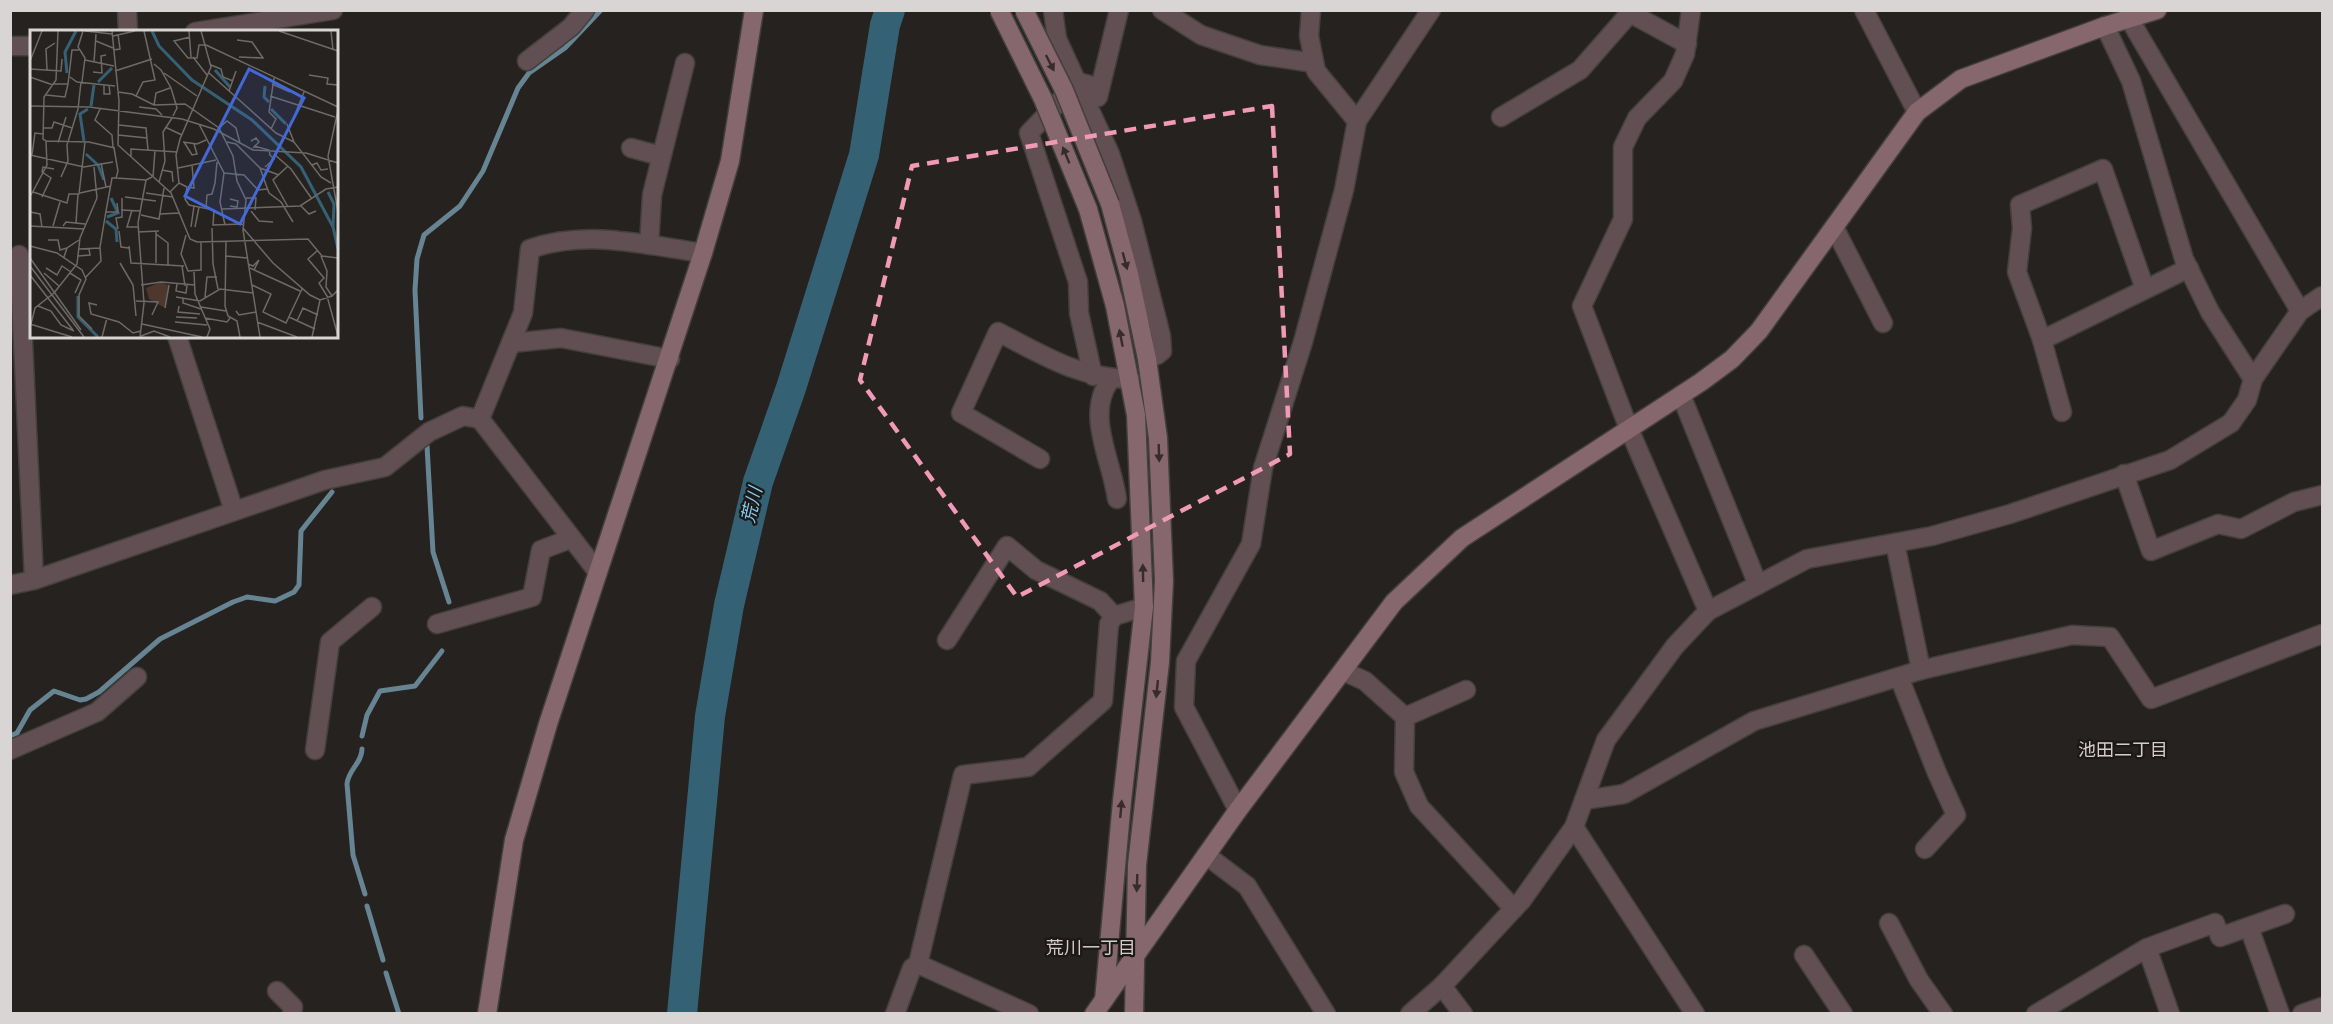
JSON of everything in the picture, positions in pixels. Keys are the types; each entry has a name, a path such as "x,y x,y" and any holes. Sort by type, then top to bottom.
{"street":[{"path":"127,10 128,30"},
{"path":"208,30 333,10"},
{"path":"527,61 571,27 585,10"},
{"path":"487,1014 514,840 597,571 670,359 730,161 754,10"},
{"path":"999,10 1043,99 1088,209 1115,306 1136,415 1144,607 1101,1009"},
{"path":"1024,10 1064,90 1110,204 1129,274 1146,359 1158,438 1164,581 1160,662 1137,865 1134,1014"},
{"path":"1053,10 1057,39 1110,154 1132,221 1161,336 1162,351 1146,359"},
{"path":"1093,116 1119,10"},
{"path":"1162,10 1200,34 1260,55 1314,63"},
{"path":"1311,10 1310,36 1316,71 1357,121"},
{"path":"1238,810 1184,707 1185,666 1251,543 1263,468 1306,331 1344,190 1357,121 1431,10"},
{"path":"1691,10 1685,54 1673,81 1637,118 1623,147 1623,219 1582,306 1629,429 1708,611"},
{"path":"1864,10 1917,112"},
{"path":"1101,1009 1238,810 1394,602 1462,538 1732,360 1758,331 1917,112 1960,79 2101,18 2130,20 2157,10"},
{"path":"1501,117 1580,70 1630,13 1687,44"},
{"path":"2101,18 2131,81 2189,268 2210,312 2253,379"},
{"path":"2130,20 2300,310"},
{"path":"10,46 30,46"},
{"path":"649,245 652,195 685,63"},
{"path":"1078,82 1100,88"},
{"path":"1078,82 1029,133 1078,282 1079,313 1102,377 1098,409 1117,499"},
{"path":"631,148 661,156"},
{"path":"2062,412 2042,340 2017,272 2022,228 2020,205 2103,169 2145,289"},
{"path":"1834,227 1883,323"},
{"path":"480,420 523,313 530,249 551,242 579,237 703,253"},
{"path":"19,255 34,580"},
{"path":"2042,340 2189,268"},
{"path":"1410,1014 1442,986 1514,909 1574,827 1606,740 1676,646 1708,611 1807,559 1932,536 2010,514 2170,459 2231,423 2247,400 2253,379 2300,310 2322,296"},
{"path":"1040,459 961,413 998,332 1076,371 1130,380"},
{"path":"178,338 234,511"},
{"path":"511,343 561,338 670,359"},
{"path":"1681,395 1758,585"},
{"path":"10,585 34,580 324,480 385,466 429,432 463,416 480,420 597,571"},
{"path":"2124,474 2151,551 2218,524 2241,529 2294,502 2322,495"},
{"path":"436,624 532,597 541,550 570,539"},
{"path":"1895,543 1921,670"},
{"path":"947,640 1007,546 1036,570 1100,601 1114,616"},
{"path":"315,750 330,642 372,607"},
{"path":"895,1014 912,968 918,964 963,776 1028,767 1103,701 1109,624 1114,616 1144,607"},
{"path":"1584,800 1624,794 1754,721 1921,670 2072,635 2110,637 2151,699 2322,634"},
{"path":"1160,662 1185,666"},
{"path":"1343,671 1365,681 1406,717"},
{"path":"10,750 97,712 137,677"},
{"path":"1899,677 1956,814 1925,849"},
{"path":"1406,717 1466,690"},
{"path":"1406,717 1404,772 1419,806 1514,909"},
{"path":"1574,827 1695,1014"},
{"path":"1206,855 1246,886 1326,1014"},
{"path":"2036,1014 2147,948 2215,923 2220,937 2286,914"},
{"path":"1889,922 1919,980 1943,1014"},
{"path":"2249,927 2280,1014"},
{"path":"2147,948 2170,1014"},
{"path":"1804,955 1843,1014"},
{"path":"918,964 1029,1014"},
{"path":"1442,986 1463,1014"},
{"path":"277,991 293,1007 292,1014"},
{"path":"2302,1014 2322,1007"}],"highlighted area":[{"path":"1272,106 1290,454 1017,597 860,380 912,166"}],"waterway":[{"path":"421,418 415,290 417,259 424,235 460,206 483,171 518,88 529,73 565,48 601,10"},
{"name":"荒川","path":"682,1014 710,716 729,605 758,482 791,388 864,155 885,25 890,10"},
{"path":"427,446 433,552 449,602"},
{"path":"10,736 17,733 30,710 54,691 80,700 86,699 99,692 160,639 247,597 275,601 294,592 299,585 301,531 332,492"},
{"path":"362,736 367,715 380,691 415,686 442,651"},
{"path":"362,749 347,784 353,855 365,894"},
{"path":"367,906 383,960"},
{"path":"386,973 399,1014"}],"district":[{"name":"池田二丁目","path":"2123,750"},
{"name":"荒川一丁目","path":"1091,948"}]}
